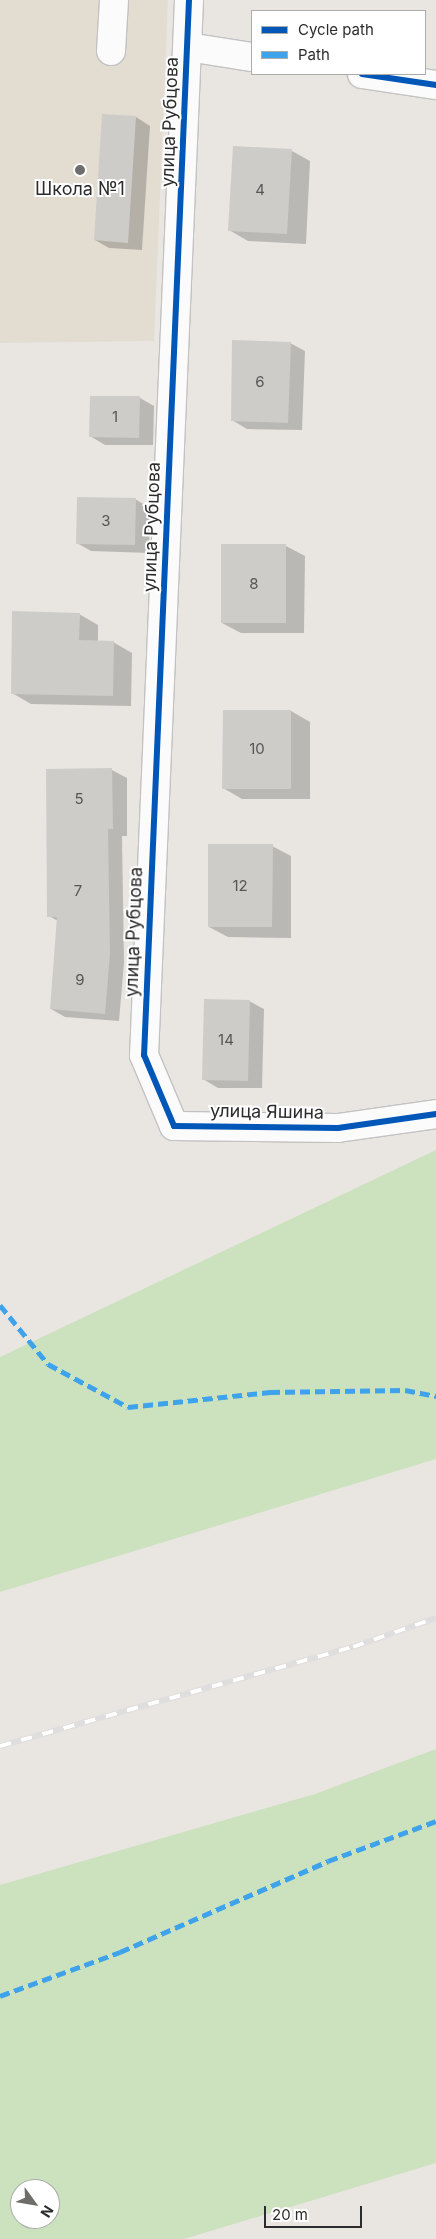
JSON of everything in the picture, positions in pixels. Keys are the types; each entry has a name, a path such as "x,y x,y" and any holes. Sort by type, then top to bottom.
{"street":[{"path":"111,51 114,0"},
{"name":"улица Рубцова","path":"144,1055 189,0"},
{"path":"188,46 251,57"},
{"path":"369,75 436,85"},
{"name":"улица Яшина","path":"144,1055 174,1126 338,1128 436,1114"}],"shaded area":[{"name":"Школа №1","path":"0,0 168,0 154,341 0,343"}],"green space":[{"path":"436,1150 436,1459 0,1592 0,1357"},
{"path":"436,1749 436,2163 184,2239 0,2239 0,1885 315,1794"}],"building":[{"path":"102,114 136,116 128,243 94,240"},
{"path":"233,146 292,149 287,234 228,231"},
{"path":"232,340 291,342 288,423 231,421"},
{"path":"90,396 140,396 139,438 89,437"},
{"path":"77,497 136,498 135,545 76,544"},
{"path":"221,544 286,544 286,623 221,623"},
{"path":"12,611 80,613 79,640 114,641 113,696 11,694"},
{"path":"223,710 291,710 291,789 222,789"},
{"path":"112,768 113,829 108,829 110,954 105,1014 50,1009 57,917 47,917 46,769"},
{"path":"208,844 273,844 272,927 208,927"},
{"path":"204,999 250,1000 248,1081 202,1080"}],"railway":[{"path":"0,1746 353,1647 436,1618"}],"marked path":[{"path":"0,1305 48,1364 128,1407 270,1392 405,1390 436,1396"},
{"path":"0,1996 120,1952 328,1861 436,1821"}],"cycle path":[{"path":"189,0 144,1055 174,1126 338,1128 436,1114"},
{"path":"369,75 436,85"}],"place":[{"name":"Школа №1","path":"80,170"}]}
